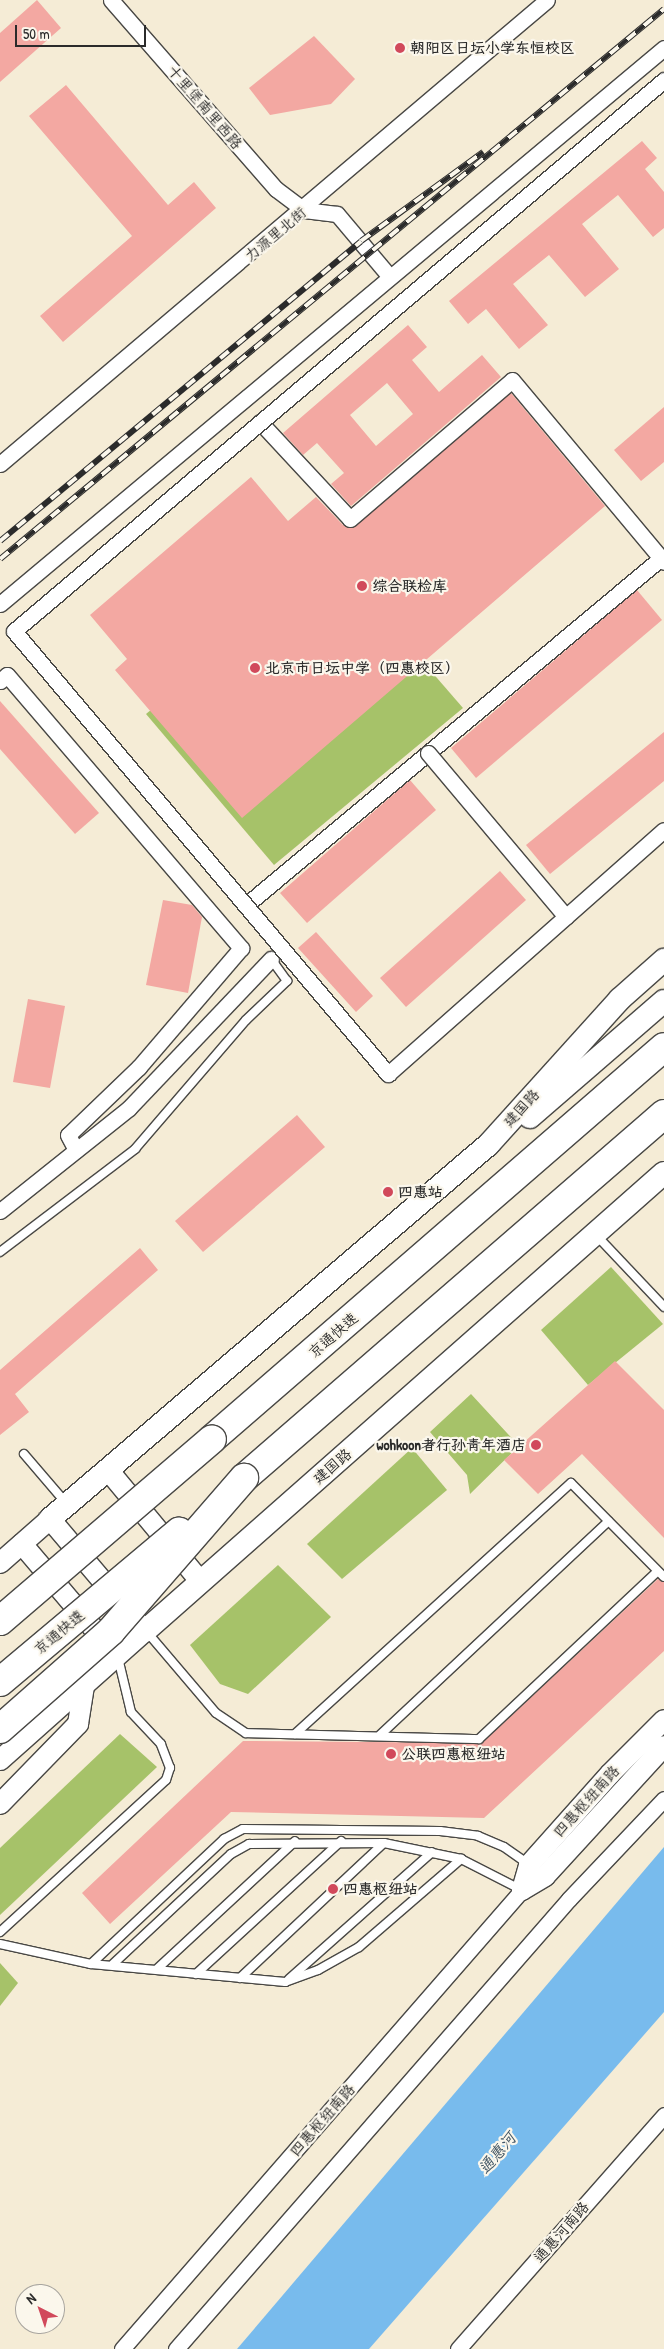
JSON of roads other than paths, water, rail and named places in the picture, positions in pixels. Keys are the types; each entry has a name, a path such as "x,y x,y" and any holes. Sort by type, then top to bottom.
{"highway":[{"name":"京通快速","path":"0,1621 664,1047"},
{"name":"京通快速","path":"0,1682 244,1478 664,1114"},
{"path":"0,1729 111,1631 244,1478"}],"main road":[{"name":"建国路","path":"50,1519 489,1144 620,999 664,960"},
{"path":"489,1144 527,1119 664,1001"},
{"name":"建国路","path":"145,1631 664,1173"}],"street":[{"name":"十里堡南里西路","path":"110,0 276,189 304,210"},
{"name":"力源里北街","path":"0,464 304,210 547,0"},
{"path":"0,604 664,48"},
{"path":"664,80 14,631 388,1074 664,830"},
{"path":"304,210 337,214 390,277"},
{"path":"246,906 428,753 663,560 512,380 350,519 260,422"},
{"path":"0,681 7,675 241,948 139,1067 68,1135 76,1150"},
{"path":"428,753 566,918"},
{"path":"0,1210 129,1108 270,960"},
{"path":"108,1470 200,1581"},
{"path":"0,1563 50,1519 145,1631"},
{"path":"22,1544 117,1656"},
{"name":"建国路","path":"0,1760 145,1631"},
{"path":"0,1804 78,1724 84,1685"},
{"name":"四惠枢纽南路","path":"522,1890 529,1865 610,1774 664,1720"},
{"name":"四惠枢纽南路","path":"122,2349 522,1890 546,1876 664,1746"},
{"path":"176,2349 569,1898 664,1799"},
{"name":"通惠河南路","path":"458,2349 664,2115"}],"lane":[{"path":"0,1252 135,1149 246,1020 287,982 270,960"},
{"path":"595,1234 664,1307"},
{"path":"24,1454 68,1504"},
{"path":"295,1734 571,1484 664,1577"},
{"path":"380,1736 609,1521"},
{"path":"145,1631 216,1713 230,1725 246,1733 479,1739 658,1571"},
{"path":"0,1932 166,1780 170,1768 161,1744 131,1712 117,1656"},
{"path":"91,1964 224,1840 243,1829 440,1831 478,1836 504,1847 546,1876"},
{"path":"157,1969 294,1841"},
{"path":"113,1964 241,1847 257,1843 294,1841 384,1843 461,1859 522,1890"},
{"path":"196,1974 341,1841"},
{"path":"240,1978 384,1843"},
{"path":"285,1982 432,1852"},
{"path":"0,1944 91,1964 113,1964 285,1982 318,1970 359,1947 461,1859"}],"water":[{"name":"通惠河","path":"664,1847 664,2012 369,2349 237,2349"}],"railway":[{"path":"0,559 664,9"},
{"path":"0,541 361,241 483,152"}],"place":[{"name":"朝阳区日坛小学东恒校区","path":"400,48"},
{"name":"综合联检库","path":"362,586"},
{"name":"北京市日坛中学（四惠校区）","path":"255,668"},
{"name":"四惠站","path":"388,1192"},
{"name":"wohkoon者行孙青年酒店","path":"536,1445"},
{"name":"公联四惠枢纽站","path":"391,1754"},
{"name":"四惠枢纽站","path":"333,1889"}]}
